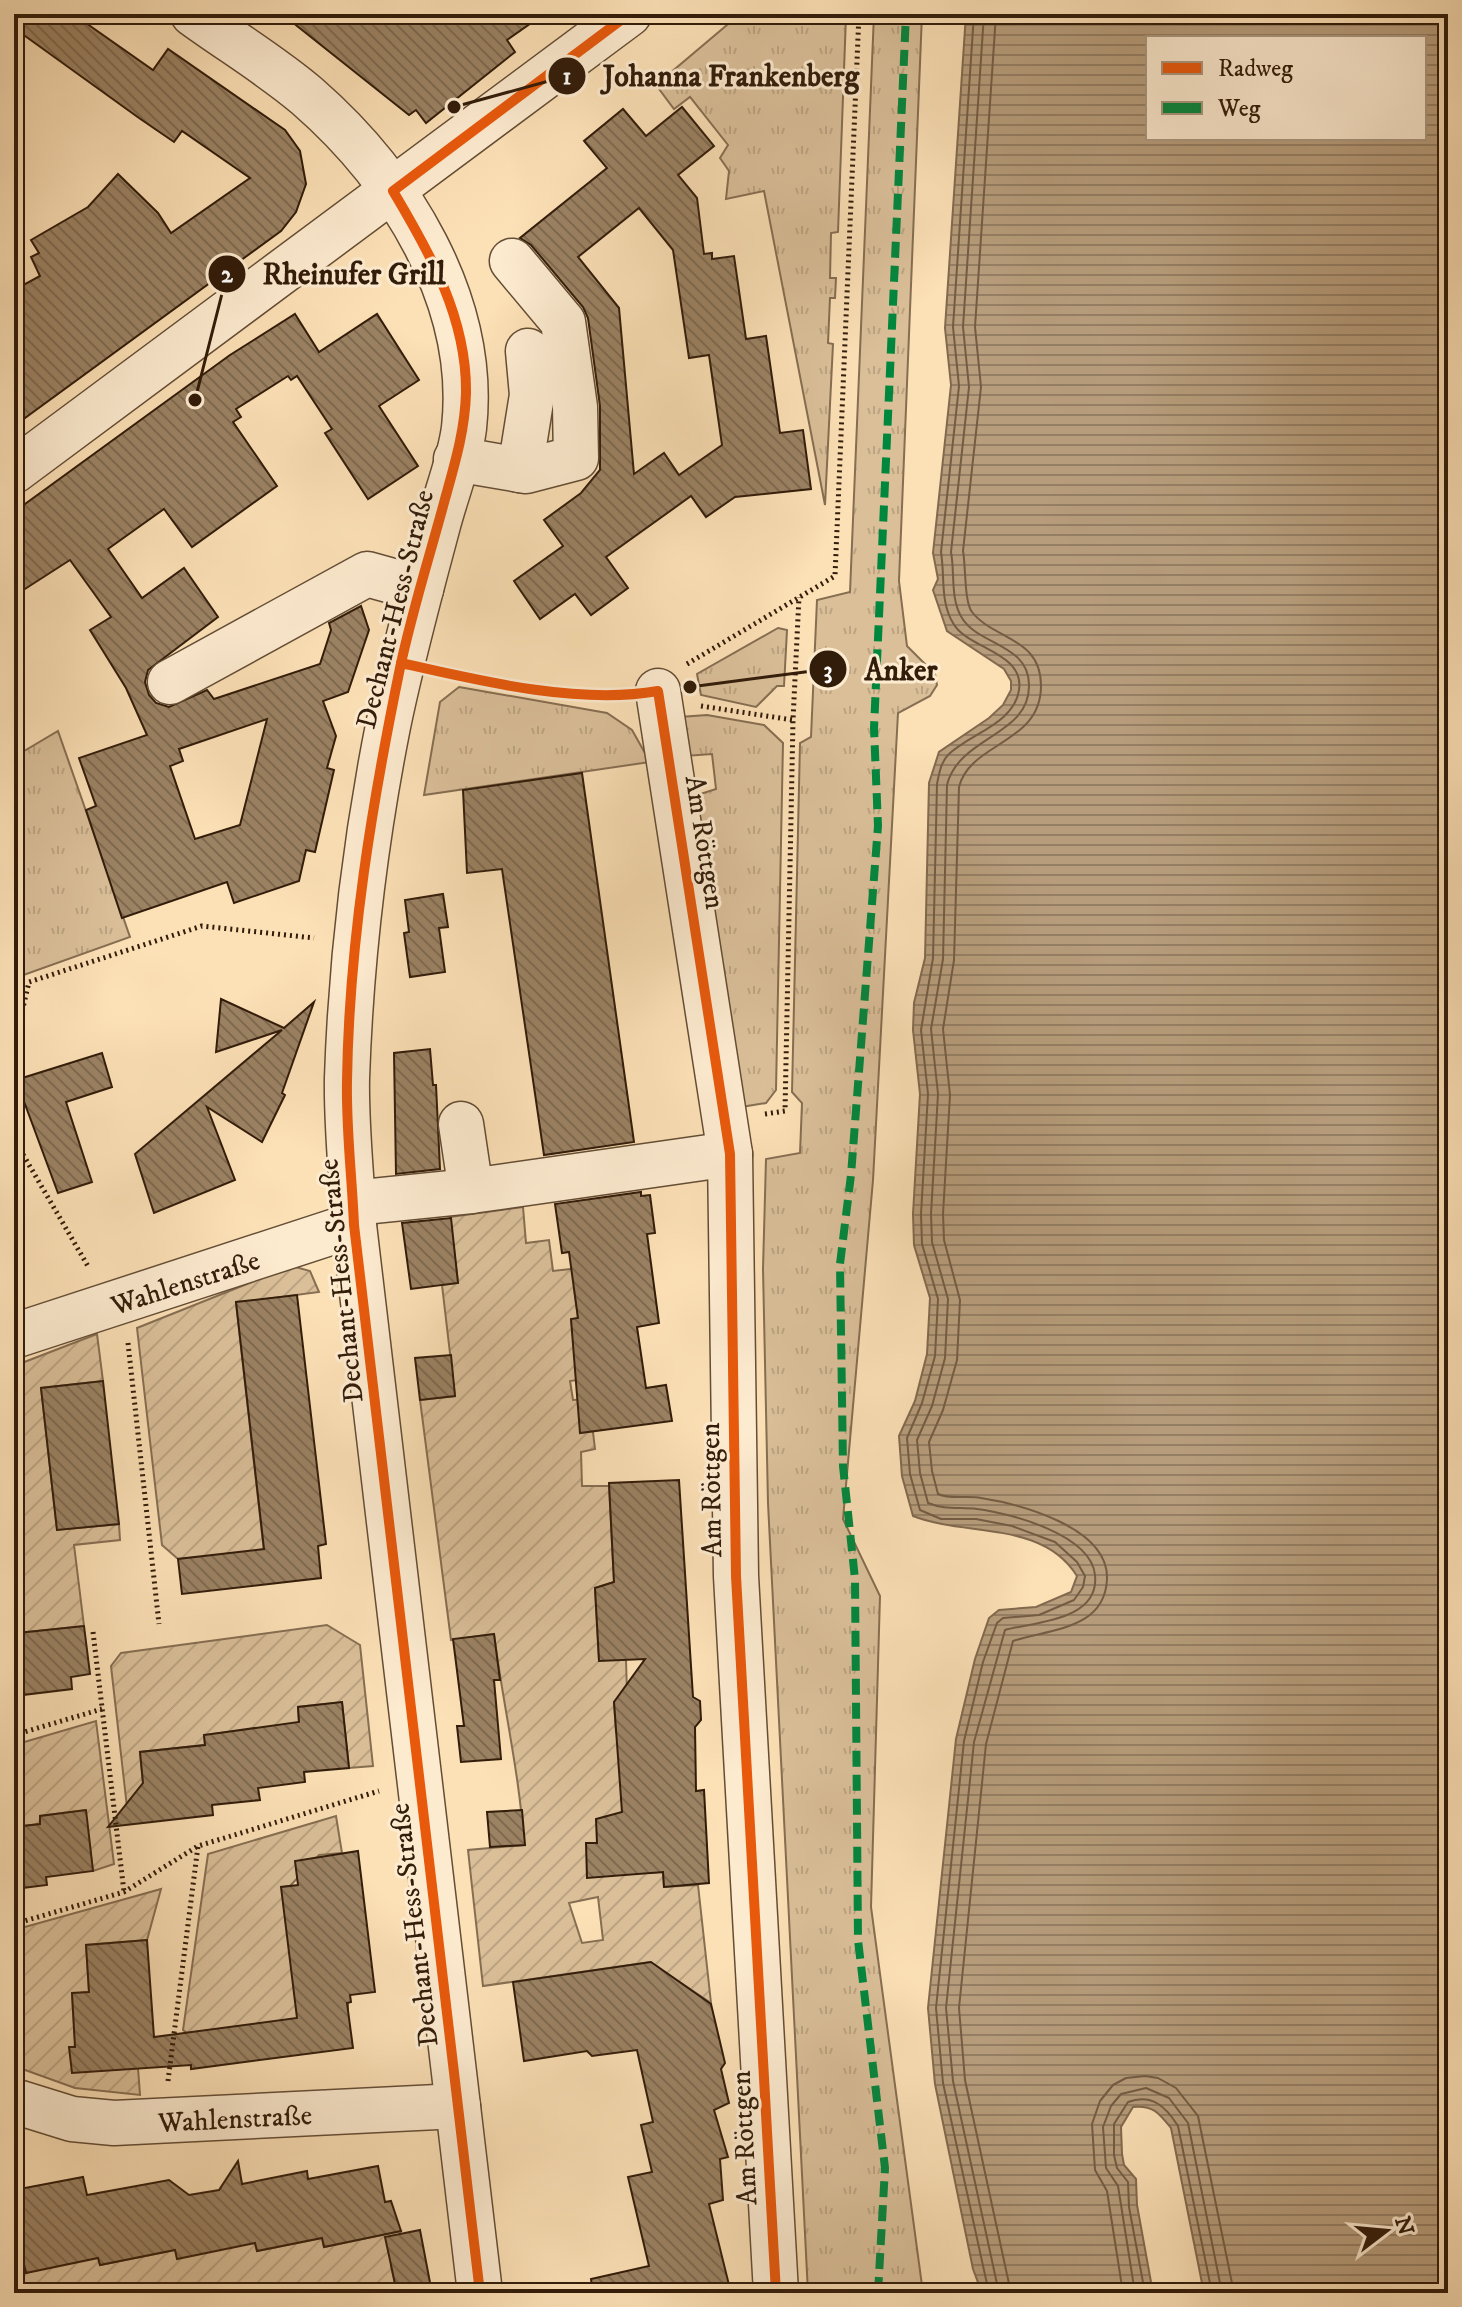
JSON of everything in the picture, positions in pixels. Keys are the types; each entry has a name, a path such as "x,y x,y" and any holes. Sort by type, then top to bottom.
{"street":[{"name":"Dechant-Hess-Straße","path":"193,14 304,94 351,137 393,191 429,253 450,301 462,348 466,390 463,431 421,589 382,758 355,941 347,1082 354,1214 480,2293"},
{"path":"14,471 629,14"},
{"path":"456,459 520,470 576,458 563,322 512,261"},
{"path":"520,470 532,395 528,351"},
{"path":"170,682 367,574 421,589"},
{"name":"Am Röttgen","path":"658,691 730,1154 736,1576 776,2293"},
{"path":"461,1124 471,1191"},
{"name":"Wahlenstraße","path":"14,1336 124,1303 354,1214 471,1191 730,1154"},
{"name":"Wahlenstraße","path":"14,2101 72,2119 163,2122 458,2106"}],"path":[{"path":"793,720 681,703 658,691 693,658 835,576 859,14"},
{"path":"764,1114 785,1111 793,720 799,596"},
{"path":"14,1046 29,982 202,926 355,941"},
{"path":"14,1139 89,1269 124,1303 159,1624"},
{"path":"93,1632 124,1892"},
{"path":"14,1735 102,1709"},
{"path":"14,1924 124,1892 198,1846 421,1778"},
{"path":"163,2122 198,1846"}],"green space":[{"path":"740,14 846,16 838,232 831,233 830,278 836,278 835,298 830,298 828,343 833,344 825,505 764,191 726,199 729,171 720,158 728,145 690,97 674,109 656,85"},
{"path":"874,14 922,14 899,581 907,646 935,674 937,685 930,696 898,713 873,1180 843,1519 880,1596 871,1907 923,2293 808,2293 768,1503 763,1269 766,1159 800,1153 802,1103 792,1092 800,743 811,737 817,600 850,592"},
{"path":"778,628 787,630 784,686 777,686 756,707 701,695 697,674"},
{"path":"459,687 607,713 632,730 650,762 424,795 440,702"},
{"path":"707,715 764,725 783,743 776,1090 766,1103 741,1107 691,797 716,789 712,754 685,756 680,717"},
{"path":"58,731 130,937 18,977 14,966 14,757"},
{"path":"523,1207 526,1243 549,1240 553,1271 580,1268 574,1288 578,1318 571,1320 575,1352 612,1375 570,1381 573,1400 589,1399 595,1449 581,1452 582,1486 609,1486 614,1582 595,1588 599,1660 626,1660 627,1692 614,1702 616,1732 620,1736 649,1873 663,1872 664,1887 698,1885 711,2003 650,1962 483,1986 468,1850 524,1845 519,1792 494,1634 451,1640 420,1400 455,1396 442,1285 458,1283 450,1217","holes":["598,1897 603,1940 582,1943 569,1903"]},
{"path":"292,1266 310,1271 319,1292 236,1303 264,1552 178,1559 162,1545 137,1328"},
{"path":"97,1334 103,1381 41,1388 57,1530 119,1524 120,1540 74,1545 84,1626 19,1633 19,1642 14,1642 14,1366"},
{"path":"327,1625 360,1645 373,1766 349,1768 342,1702 298,1707 299,1724 204,1735 205,1745 140,1752 143,1783 129,1801 129,1825 111,1666 121,1653"},
{"path":"96,1721 114,1864 93,1871 85,1810 40,1816 40,1824 14,1827 14,1745"},
{"path":"336,1816 342,1853 319,1855 290,1886 282,1887 334,2004 348,2003 348,2013 187,2033 183,2030 208,1854"},
{"path":"161,1889 147,1940 86,1945 89,1992 72,1994 77,2072 138,2068 140,2095 75,2088 14,2066 14,1930"},
{"path":"401,2231 391,2266 397,2293 14,2293 14,2244 19,2243 26,2273 97,2249 100,2265 175,2250 255,2243 257,2251 322,2238 324,2247"}],"water":[{"path":"966,14 1448,14 1448,2293 1204,2293 1171,2128 1155,2111 1146,2107 1133,2107 1121,2127 1122,2154 1124,2165 1136,2179 1137,2205 1153,2293 982,2293 973,2269 935,2084 928,2008 956,1739 975,1659 989,1618 999,1610 1036,1607 1071,1592 1077,1576 1062,1558 1024,1538 913,1516 902,1476 899,1436 915,1401 927,1354 930,1298 914,1245 913,1214 920,1094 913,1030 914,1003 925,958 929,783 939,752 989,718 1003,705 1011,690 1011,681 1004,669 947,631 933,590 938,579 933,553 951,385 945,328"}],"building":[{"path":"14,14 73,14 153,70 168,49 285,130 300,151 306,184 296,212 281,231 14,426 14,290 40,276 31,257 39,253 31,240 88,207 118,174 158,213 171,233 250,178 182,131 174,142 139,118 14,28"},
{"path":"282,14 544,14 507,40 515,52 426,123 416,110 409,115"},
{"path":"682,107 714,146 678,175 697,198 704,254 712,253 712,259 734,256 746,339 766,336 780,433 803,430 811,489 735,497 706,517 691,496 606,557 628,588 591,615 575,594 540,619 514,581 563,546 544,520 581,493 600,470 600,406 588,318 583,307 531,245 520,238 607,168 584,141 623,109 646,136","holes":["639,208 673,250 689,358 709,355 722,445 679,475 664,453 634,474 619,308 578,257"]},
{"path":"295,314 319,352 377,314 419,380 379,406 418,466 368,499 325,433 332,429 297,376 291,380 288,376 236,409 241,417 233,422 277,486 192,547 164,509 108,549 142,598 184,568 218,617 148,670 145,682 149,695 156,703 169,707 207,690 214,699 320,664 331,630 329,623 361,606 369,630 348,692 323,701 336,736 327,768 334,770 315,852 306,850 299,881 234,903 227,882 122,918 86,810 96,806 79,758 147,735 126,688 90,630 111,617 70,560 14,596 14,512 230,355","holes":["267,719 240,825 195,839 170,766 183,761 179,749"]},
{"path":"582,773 634,1142 544,1155 502,869 467,873 463,790"},
{"path":"443,894 448,927 439,928 445,972 410,977 404,933 409,932 405,900"},
{"path":"221,999 284,1028 314,1002 282,1093 285,1095 262,1142 207,1107 235,1180 154,1213 135,1154 282,1030 216,1052"},
{"path":"430,1049 433,1085 436,1085 440,1169 396,1174 394,1053"},
{"path":"102,1053 112,1087 66,1102 92,1182 58,1193 16,1080"},
{"path":"641,1192 641,1196 650,1195 655,1233 647,1234 659,1323 637,1327 646,1388 666,1385 672,1421 580,1433 571,1319 578,1318 569,1252 562,1253 555,1204"},
{"path":"451,1218 458,1283 411,1289 402,1223"},
{"path":"297,1295 326,1544 318,1546 321,1578 182,1594 178,1559 264,1549 236,1302"},
{"path":"451,1355 455,1396 420,1400 415,1358"},
{"path":"103,1381 119,1524 57,1530 41,1388"},
{"path":"679,1480 693,1697 700,1701 701,1720 695,1727 696,1791 704,1790 709,1883 664,1887 663,1872 587,1878 586,1843 597,1843 596,1819 622,1812 614,1702 645,1659 599,1661 595,1588 614,1582 609,1483"},
{"path":"84,1626 90,1674 71,1677 72,1689 14,1696 14,1642 19,1642 18,1633"},
{"path":"494,1634 500,1680 494,1680 501,1759 461,1762 457,1726 464,1726 453,1639"},
{"path":"342,1702 349,1768 304,1772 305,1782 258,1788 260,1800 212,1805 213,1815 108,1827 143,1783 140,1752 205,1745 204,1735 299,1722 298,1707"},
{"path":"86,1810 93,1871 46,1877 47,1885 14,1889 14,1827 40,1824 40,1816"},
{"path":"522,1810 525,1845 490,1847 487,1812"},
{"path":"358,1851 375,1992 350,1995 351,2002 347,2003 353,2048 191,2069 191,2065 72,2073 69,2047 75,2047 72,1993 89,1992 86,1945 147,1940 154,2037 297,2018 281,1887 298,1885 295,1861"},
{"path":"651,1962 711,2004 725,2063 721,2069 729,2103 714,2110 728,2157 720,2159 723,2200 709,2204 731,2293 593,2293 591,2279 649,2266 628,2177 652,2172 641,2125 653,2122 637,2050 592,2056 587,2051 524,2061 513,1982"},
{"path":"238,2161 242,2184 307,2171 308,2179 378,2166 385,2202 391,2201 401,2231 324,2247 322,2238 257,2251 255,2243 177,2259 175,2250 100,2265 98,2258 26,2273 19,2243 14,2244 14,2190 83,2177 87,2195 169,2180 189,2195 219,2190"},
{"path":"420,2230 432,2293 397,2293 385,2237"}],"marked path":[{"path":"878,2293 885,2168 858,1940 855,1579 843,1466 840,1264 851,1175 878,826 874,728 906,14"}],"cycle path":[{"path":"480,2293 354,1225 347,1117 352,977 371,822 400,668 456,459 466,393 460,339 444,287 393,191 629,14"},
{"path":"401,663 563,693 628,695 658,691 730,1154 736,1576 776,2293"}],"place":[{"name":"Johanna Frankenberg","path":"454,107"},
{"name":"Rheinufer Grill","path":"195,400"},
{"name":"Anker","path":"690,687"}]}
